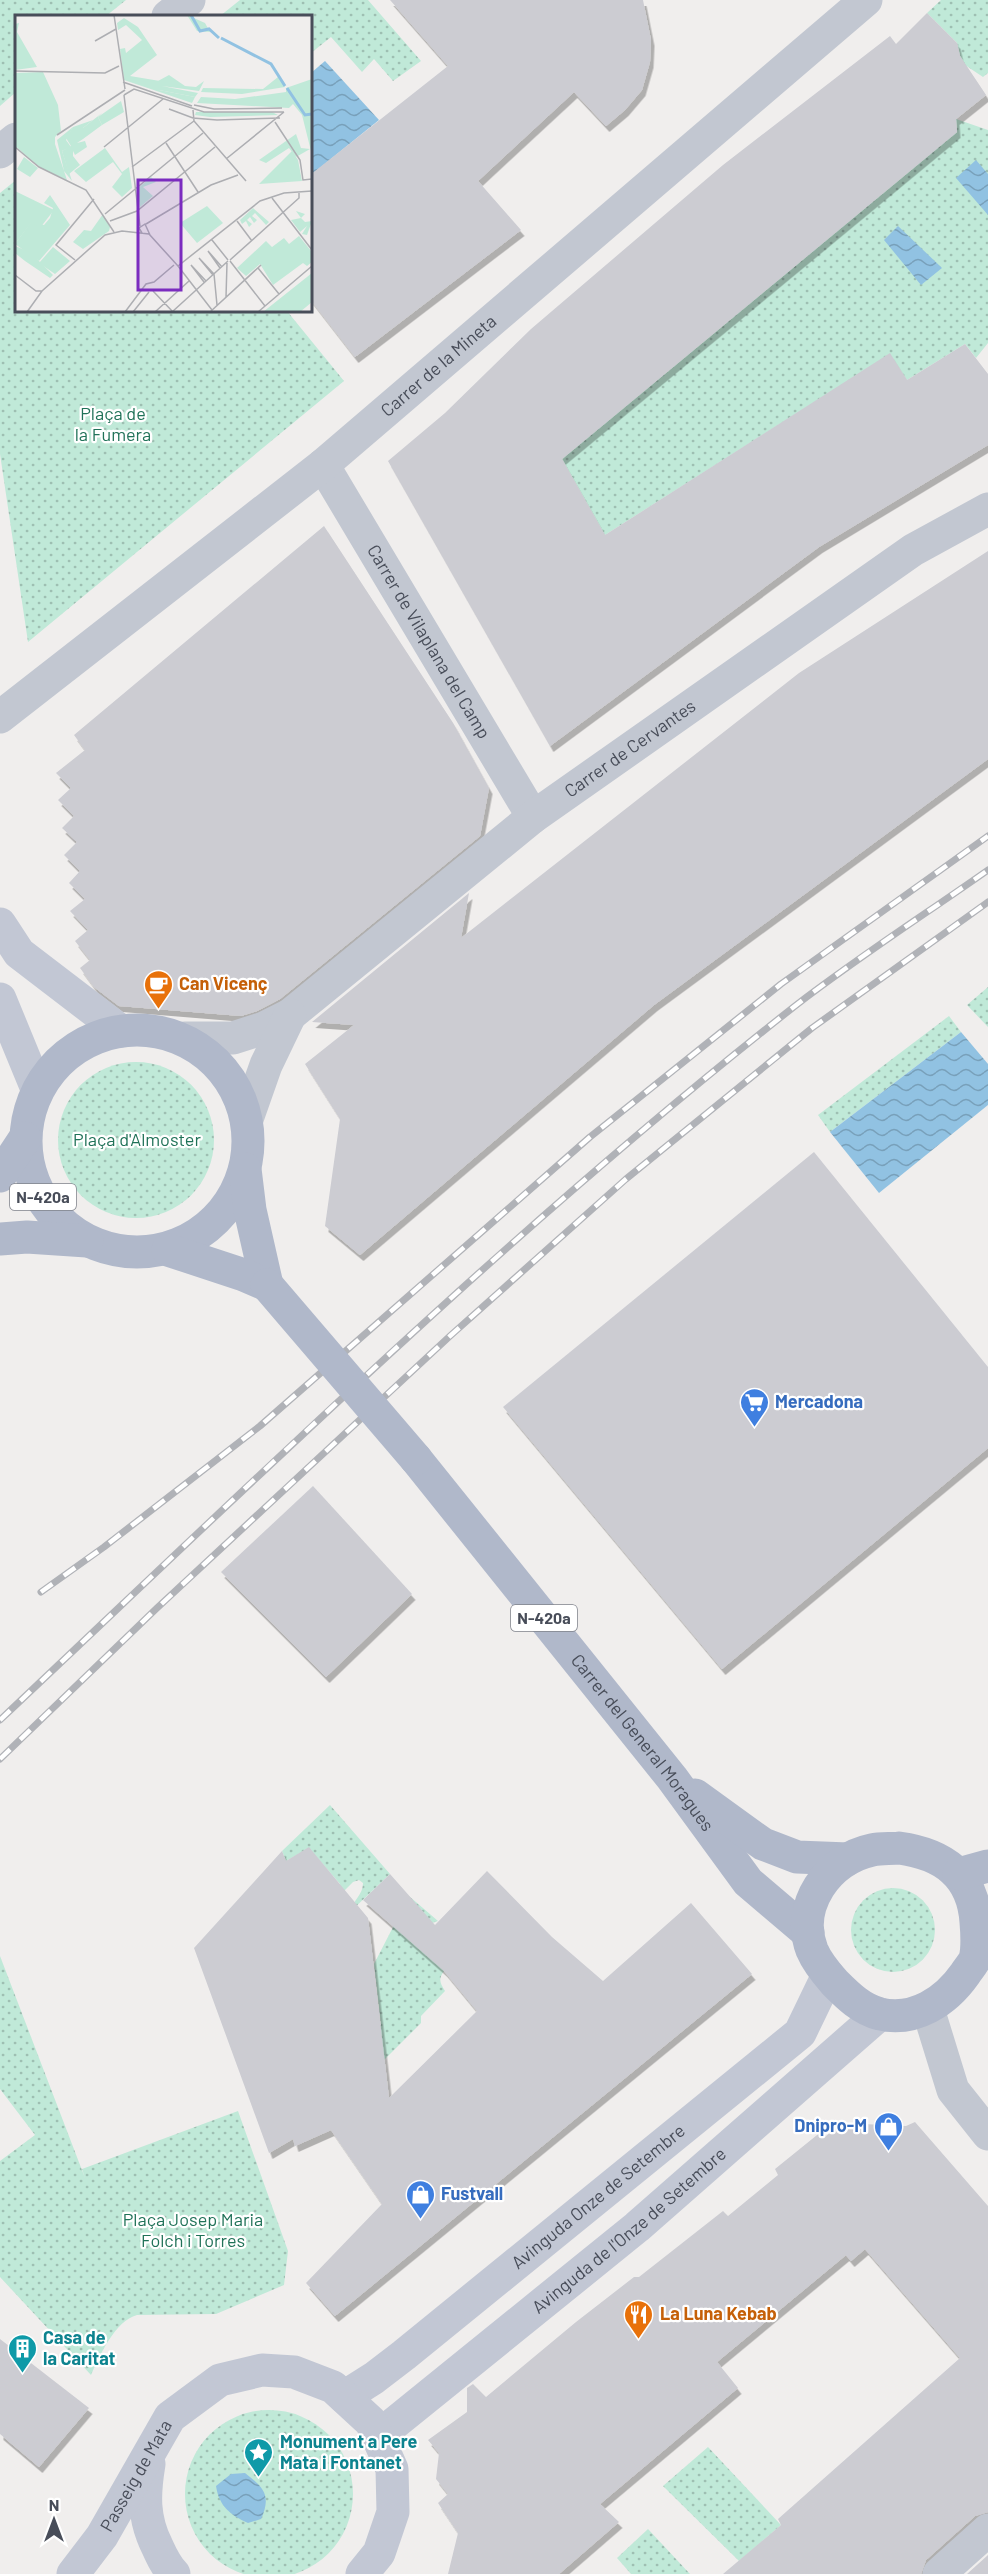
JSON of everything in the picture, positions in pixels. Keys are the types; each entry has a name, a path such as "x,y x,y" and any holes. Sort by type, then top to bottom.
{"main road":[{"name":"N-420a","path":"0,1239 27,1237 87,1241 121,1251 144,1253 168,1250 193,1238 214,1221 233,1200 245,1169 248,1152 247,1119 228,1077 209,1056 185,1038 154,1030 121,1031 98,1035 76,1046 55,1064 37,1089 27,1117 25,1138 27,1159 37,1188 55,1215 87,1241"},
{"name":"N-420a","path":"0,1176 25,1138"},
{"name":"N-420a","path":"245,1169 250,1210 267,1285"},
{"name":"N-420a","path":"168,1250 267,1285"},
{"name":"Carrer del General Moragues","path":"267,1285 416,1459 672,1778 748,1882 808,1933"},
{"name":"N-420a","path":"672,1778 763,1844 797,1857 848,1859"},
{"name":"N-420a","path":"899,1848 921,1851 944,1862 974,1870 971,1896 981,1955 947,1995 928,2009 900,2014 880,2014 854,2002 828,1975 813,1951 808,1933 809,1910 817,1890 831,1870 848,1859 872,1850 899,1848"}],"street":[{"path":"169,15 189,0"},
{"name":"Carrer de la Mineta","path":"0,717 323,465 867,0"},
{"path":"0,152 15,140"},
{"name":"Carrer de Vilaplana del Camp","path":"323,465 533,817"},
{"name":"Carrer de Cervantes","path":"185,1038 233,1038 264,1028 290,1015 533,817 913,550 988,509"},
{"path":"0,924 19,953 121,1031"},
{"path":"0,999 37,1089"},
{"name":"Carrer de Cervantes","path":"247,1119 266,1065 290,1015"},
{"name":"Avinguda Onze de Setembre","path":"344,2397 404,2355 800,2033 828,1975"},
{"path":"928,2009 953,2090 988,2134"},
{"name":"Avinguda de l'Onze de Setembre","path":"382,2446 391,2426 637,2227 880,2014"},
{"name":"Passeig de Mata","path":"73,2574 102,2536 150,2456 170,2417 220,2380 262,2370 294,2372 333,2387 371,2422 392,2469 393,2512 379,2553 362,2574"},
{"path":"150,2456 144,2499 148,2528 167,2567 174,2574"},
{"path":"939,2574 988,2530"}],"green space":[{"path":"0,0 126,0 107,15 15,15 15,93 0,106"},
{"path":"240,0 368,0 421,61 393,81 374,59 362,72 331,37 312,52 312,15 221,15"},
{"path":"941,0 988,0 988,73 983,77 965,65 957,43 927,13"},
{"path":"956,119 988,130 988,343 976,358 965,344 907,380 890,354 605,535 562,459 957,132"},
{"name":"Plaça de la Fumera","path":"15,181 15,312 288,312 344,381 28,642 0,454 0,193"},
{"path":"988,987 988,1027 967,1005"},
{"path":"949,1016 961,1032 830,1132 818,1115"},
{"name":"Plaça d'Almoster","path":"136,1062 151,1063 166,1068 180,1075 191,1085 201,1096 208,1110 213,1125 213,1155 208,1170 201,1184 191,1195 180,1205 166,1212 151,1217 136,1218 121,1217 106,1212 92,1205 81,1195 71,1184 64,1170 59,1155 58,1140 59,1125 64,1110 71,1096 81,1085 92,1075 106,1068 121,1063"},
{"path":"330,1805 390,1874 350,1912 363,1883 359,1880 353,1882 342,1893 334,1892 340,1884 309,1848 286,1861 282,1851"},
{"path":"885,1888 901,1888 917,1895 928,1906 935,1922 932,1946 923,1960 901,1972 885,1972 869,1965 858,1954 851,1938 851,1922 858,1906 869,1895"},
{"path":"409,1896 438,1921 432,1923 444,1971 440,1981 445,1991 421,2016 421,2023 384,2060 372,2032 381,2025 374,1964"},
{"name":"Plaça Josep Maria Folch i Torres","path":"0,1956 85,2178 82,2169 238,2111 288,2251 284,2285 216,2314 137,2315 129,2318 109,2340 91,2375 0,2277 0,2161 35,2135 0,2089"},
{"path":"253,2411 285,2411 316,2424 329,2434 339,2447 352,2478 352,2510 339,2541 329,2554 316,2564 291,2575 247,2575 222,2564 209,2554 199,2541 186,2510 186,2478 199,2447 209,2434 222,2424"},
{"path":"708,2447 781,2525 739,2561 663,2486"},
{"path":"648,2529 690,2574 631,2574 617,2558"}],"water":[{"path":"325,61 379,120 312,174 312,72"},
{"path":"976,160 988,174 988,215 956,178"},
{"path":"898,226 942,268 921,285 884,240"},
{"path":"961,1032 988,1064 988,1105 879,1193 830,1132"},
{"path":"245,2473 261,2487 266,2498 261,2519 248,2523 226,2509 217,2493 216,2486 231,2474"}],"building":[{"path":"390,0 643,0 651,40 650,62 642,90 625,110 606,126 574,92 478,181 521,230 355,357 312,302 312,173 448,66"},
{"path":"927,13 957,43 960,56 986,95 956,119 957,132 562,459 605,535 890,353 907,380 965,344 988,374 988,445 819,547 550,746 388,461 445,413 531,329 723,165 890,36 896,44"},
{"path":"324,526 453,723 489,788 480,836 280,999 257,1011 241,1016 119,1006 94,987 80,968 90,960 75,941 88,930 70,911 85,899 69,883 80,871 64,855 77,842 62,828 74,816 58,800 71,788 56,773 85,750 74,735"},
{"path":"988,551 988,759 654,1005 360,1255 325,1226 340,1119 305,1064 354,1025 312,1022 469,893 461,938 799,673"},
{"name":"Mercadona","path":"814,1152 988,1367 988,1448 722,1669 503,1407"},
{"path":"313,1486 412,1594 326,1677 221,1572"},
{"path":"309,1847 368,1918 389,2098 477,2011 444,1971 363,1900 390,1874 435,1925 487,1871 552,1937 603,1981 691,1903 752,1974 335,2316 306,2283 382,2204 331,2130 295,2146 293,2139 269,2153 194,1948 282,1851 286,1861"},
{"path":"915,2122 988,2206 988,2512 975,2516 926,2560 921,2574 723,2574 781,2525 778,2519 960,2358 865,2249 851,2261 846,2255 717,2362 738,2388 600,2504 619,2522 559,2574 448,2574 458,2533 438,2503 448,2494 436,2479 439,2453 428,2440 467,2412 467,2388 473,2384 486,2397 634,2277 639,2277 723,2211 728,2216 778,2175 775,2169 822,2131 826,2136 842,2123 906,2126"},
{"name":"Casa de la Caritat","path":"0,2339 89,2408 39,2467 0,2434"},
{"path":"988,2555 988,2574 967,2574"}],"railway":[{"path":"41,1592 104,1547 260,1426 590,1137 781,984 988,836"},
{"path":"0,1720 390,1354 589,1176 818,988 988,870"},
{"path":"0,1759 157,1608 450,1336 626,1179 812,1028 988,902"}],"place":[{"name":"Can Vicenç","path":"158,1010"},
{"name":"Mercadona","path":"754,1428"},
{"name":"Dnipro-M","path":"888,2152"},
{"name":"Fustvall","path":"420,2220"},
{"name":"La Luna Kebab","path":"639,2340"},
{"name":"Casa de la Caritat","path":"22,2374"},
{"name":"Monument a Pere Mata i Fontanet","path":"259,2478"}]}
